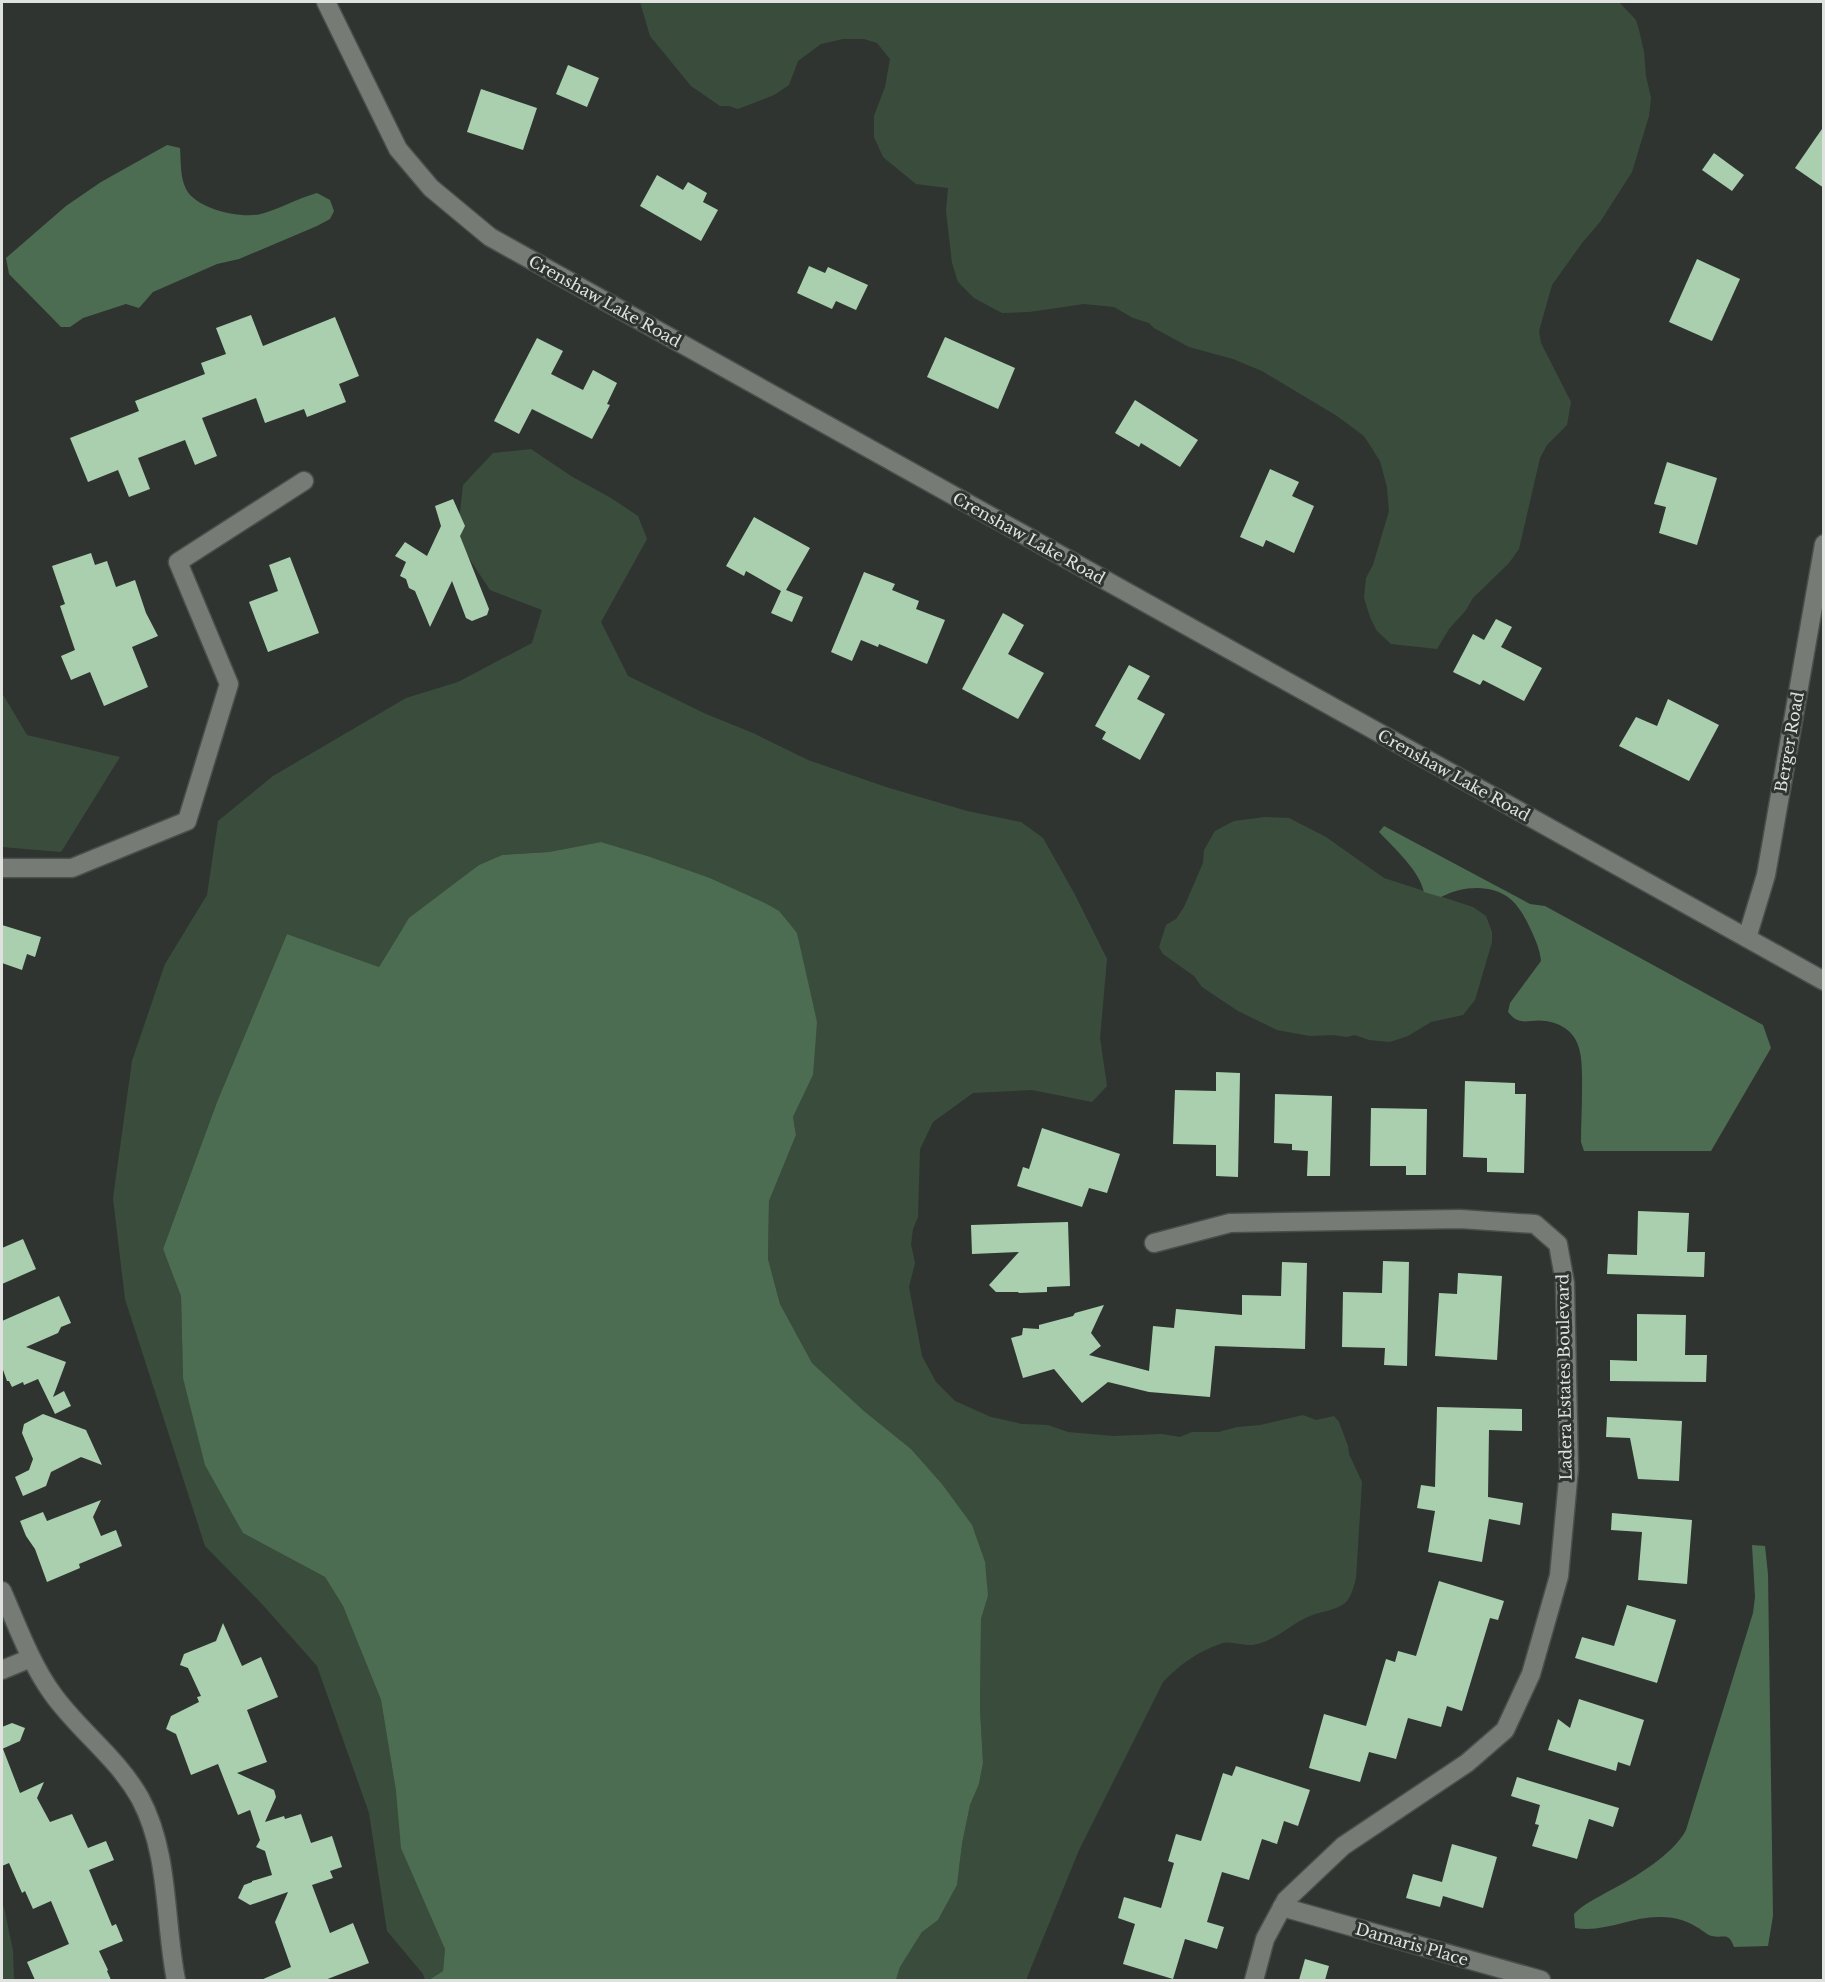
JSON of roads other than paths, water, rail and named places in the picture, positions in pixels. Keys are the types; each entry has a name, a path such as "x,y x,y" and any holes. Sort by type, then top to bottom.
{"street":[{"name":"Crenshaw Lake Road","path":"326,2 398,148 431,188 490,237 1824,981"},
{"path":"2,868 72,868 187,821 229,684 178,562 304,481"},
{"name":"Berger Road","path":"1747,938 1766,875 1824,544"},
{"name":"Ladera Estates Boulevard","path":"1154,1243 1230,1223 1460,1219 1534,1224 1558,1244 1564,1282 1569,1469 1559,1576 1531,1674 1505,1730 1467,1763 1343,1846 1286,1900 1265,1939 1254,1980"},
{"path":"2,1591 31,1658 52,1694 111,1758 139,1797 155,1832 162,1867 170,1949 176,1980"},
{"path":"2,1670 31,1658"},
{"name":"Damaris Place","path":"1282,1907 1541,1980"}]}
